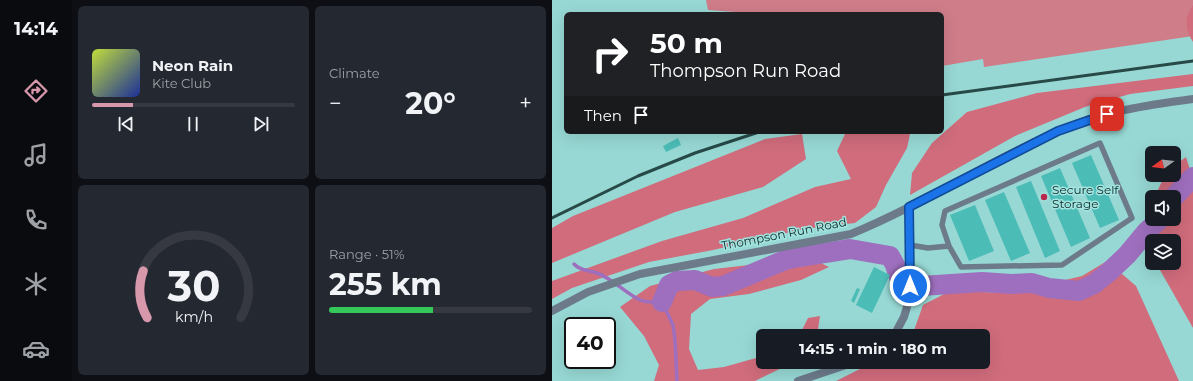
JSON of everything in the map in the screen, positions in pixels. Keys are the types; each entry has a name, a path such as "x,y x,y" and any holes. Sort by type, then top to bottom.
{"street":[{"name":"Thompson Run Road","path":"552,311 588,292 628,277 851,234 872,226 1058,131 1094,118 1126,109 1193,99"},
{"path":"898,329 910,300 909,207"},
{"path":"798,381 833,369"}],"lane":[{"path":"1100,143 1132,218 1062,265 961,267 950,246 942,225 945,211 1100,143"},
{"path":"910,245 928,248 950,246"}],"shaded area":[{"path":"706,0 1193,0 1193,36 984,67 983,59 944,66 944,12 735,12 708,10"},
{"path":"1193,5 1193,42 1188,33 1187,19"},
{"path":"1193,74 1193,86 1130,94 1085,107 1015,136 910,195 912,173 932,143 944,134 967,112 1037,93"},
{"path":"802,134 806,159 763,187 675,212 552,263 552,228 573,216 765,139"},
{"path":"845,134 910,134 907,148 886,185 876,207 855,223 804,229 713,250 649,262 572,288 552,299 552,281 662,241 743,218 815,187 851,179 837,151"},
{"path":"1186,157 1193,179 1193,328 1160,270 1181,270 1181,234 1151,234 1151,226 1181,226 1181,190 1158,190 1162,182 1181,182 1181,161"},
{"path":"1107,261 1136,286 1179,381 836,381 860,369 990,369 990,329 914,329 923,305 950,291 1011,293 1082,276"},
{"path":"821,263 829,267 801,280 749,294 710,299 691,314 689,349 698,370 724,367 756,358 756,369 780,369 755,381 654,381 659,365 644,336 620,307 650,286 714,269 749,265"},
{"path":"820,316 818,329 802,329 808,318"}],"building":[{"path":"678,138 681,145 666,152 663,146"},
{"path":"1091,155 1119,220 1100,228 1072,163"},
{"path":"1060,168 1090,238 1071,247 1041,176"},
{"path":"1031,181 1060,251 1045,258 1016,187"},
{"path":"1004,192 1030,253 1011,261 985,200"},
{"path":"975,205 994,251 969,261 950,215"},
{"path":"874,267 890,275 872,313 856,305"},
{"path":"857,288 860,289 854,303 851,301"}],"waterway":[{"path":"1181,190 1193,177"},
{"path":"662,302 669,285 677,281 695,280 712,287 723,286 785,260 850,249 890,256 899,277 905,282 921,286 982,282 1011,284 1032,283 1049,288 1079,291 1094,284 1109,272 1127,255 1152,226"},
{"path":"574,264 582,269 603,276 640,300 648,302 662,302 673,325 677,381"}],"railway":[{"path":"944,95 1193,61"},
{"path":"552,218 638,176 695,153 753,134"}],"place":[{"name":"Secure Self Storage","path":"1044,197"}],"route":[{"path":"910,286 909,207 1058,131 1107,114"}]}
